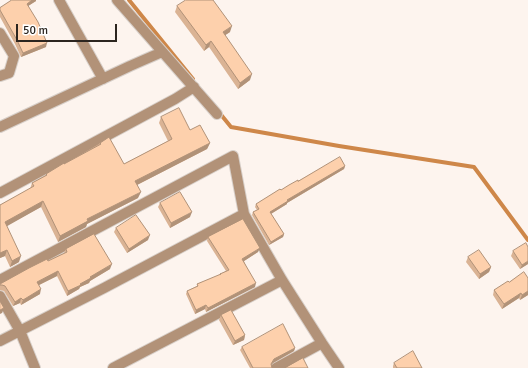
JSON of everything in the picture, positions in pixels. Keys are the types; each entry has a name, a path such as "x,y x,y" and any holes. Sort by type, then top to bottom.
{"street":[{"path":"59,0 103,78"},
{"path":"117,0 217,114"},
{"path":"0,33 14,56 8,73 0,76"},
{"path":"0,127 162,52"},
{"path":"0,193 175,99 194,87"},
{"path":"0,280 233,156 244,214 282,280 339,368"},
{"path":"0,341 244,214"},
{"path":"113,368 282,280"},
{"path":"0,296 20,331 36,368"},
{"path":"276,368 322,343"}],"building":[{"path":"12,0 32,0 27,4 38,22 47,43 23,53 0,10 0,8"},
{"path":"186,0 213,0 232,26 223,32 252,74 240,83 211,41 206,45 177,6"},
{"path":"179,108 190,130 200,125 210,143 135,181 141,192 87,219 88,221 60,236 43,201 5,222 21,256 12,261 7,250 0,253 0,205 34,186 32,183 47,175 46,174 101,144 100,143 109,137 124,164 172,139 161,117"},
{"path":"340,157 345,166 287,200 288,201 270,212 284,234 271,242 253,212 259,209 256,204 280,189 281,190 298,181"},
{"path":"180,192 192,212 171,223 160,203"},
{"path":"136,215 150,235 129,249 116,228"},
{"path":"243,219 260,248 242,259 256,283 208,308 206,305 196,310 187,291 198,286 197,284 229,270 208,237"},
{"path":"94,234 112,264 90,277 91,278 80,284 81,285 68,291 58,271 37,282 41,289 23,300 21,298 15,302 5,286 0,285 47,259 48,261 67,252 66,249"},
{"path":"526,243 528,247 528,261 522,265 513,251"},
{"path":"479,250 491,267 480,274 468,257"},
{"path":"524,272 528,278 528,291 522,295 521,293 504,304 494,290"},
{"path":"0,301 4,308 0,310"},
{"path":"231,310 245,335 235,341 221,315"},
{"path":"283,324 295,348 274,359 271,364 272,368 253,368 242,347"},
{"path":"413,351 422,368 397,368 394,363"},
{"path":"303,358 308,368 285,368"}],"waterway":[{"path":"129,0 193,79"},
{"path":"218,111 231,127 339,146 474,167 528,240"}]}
